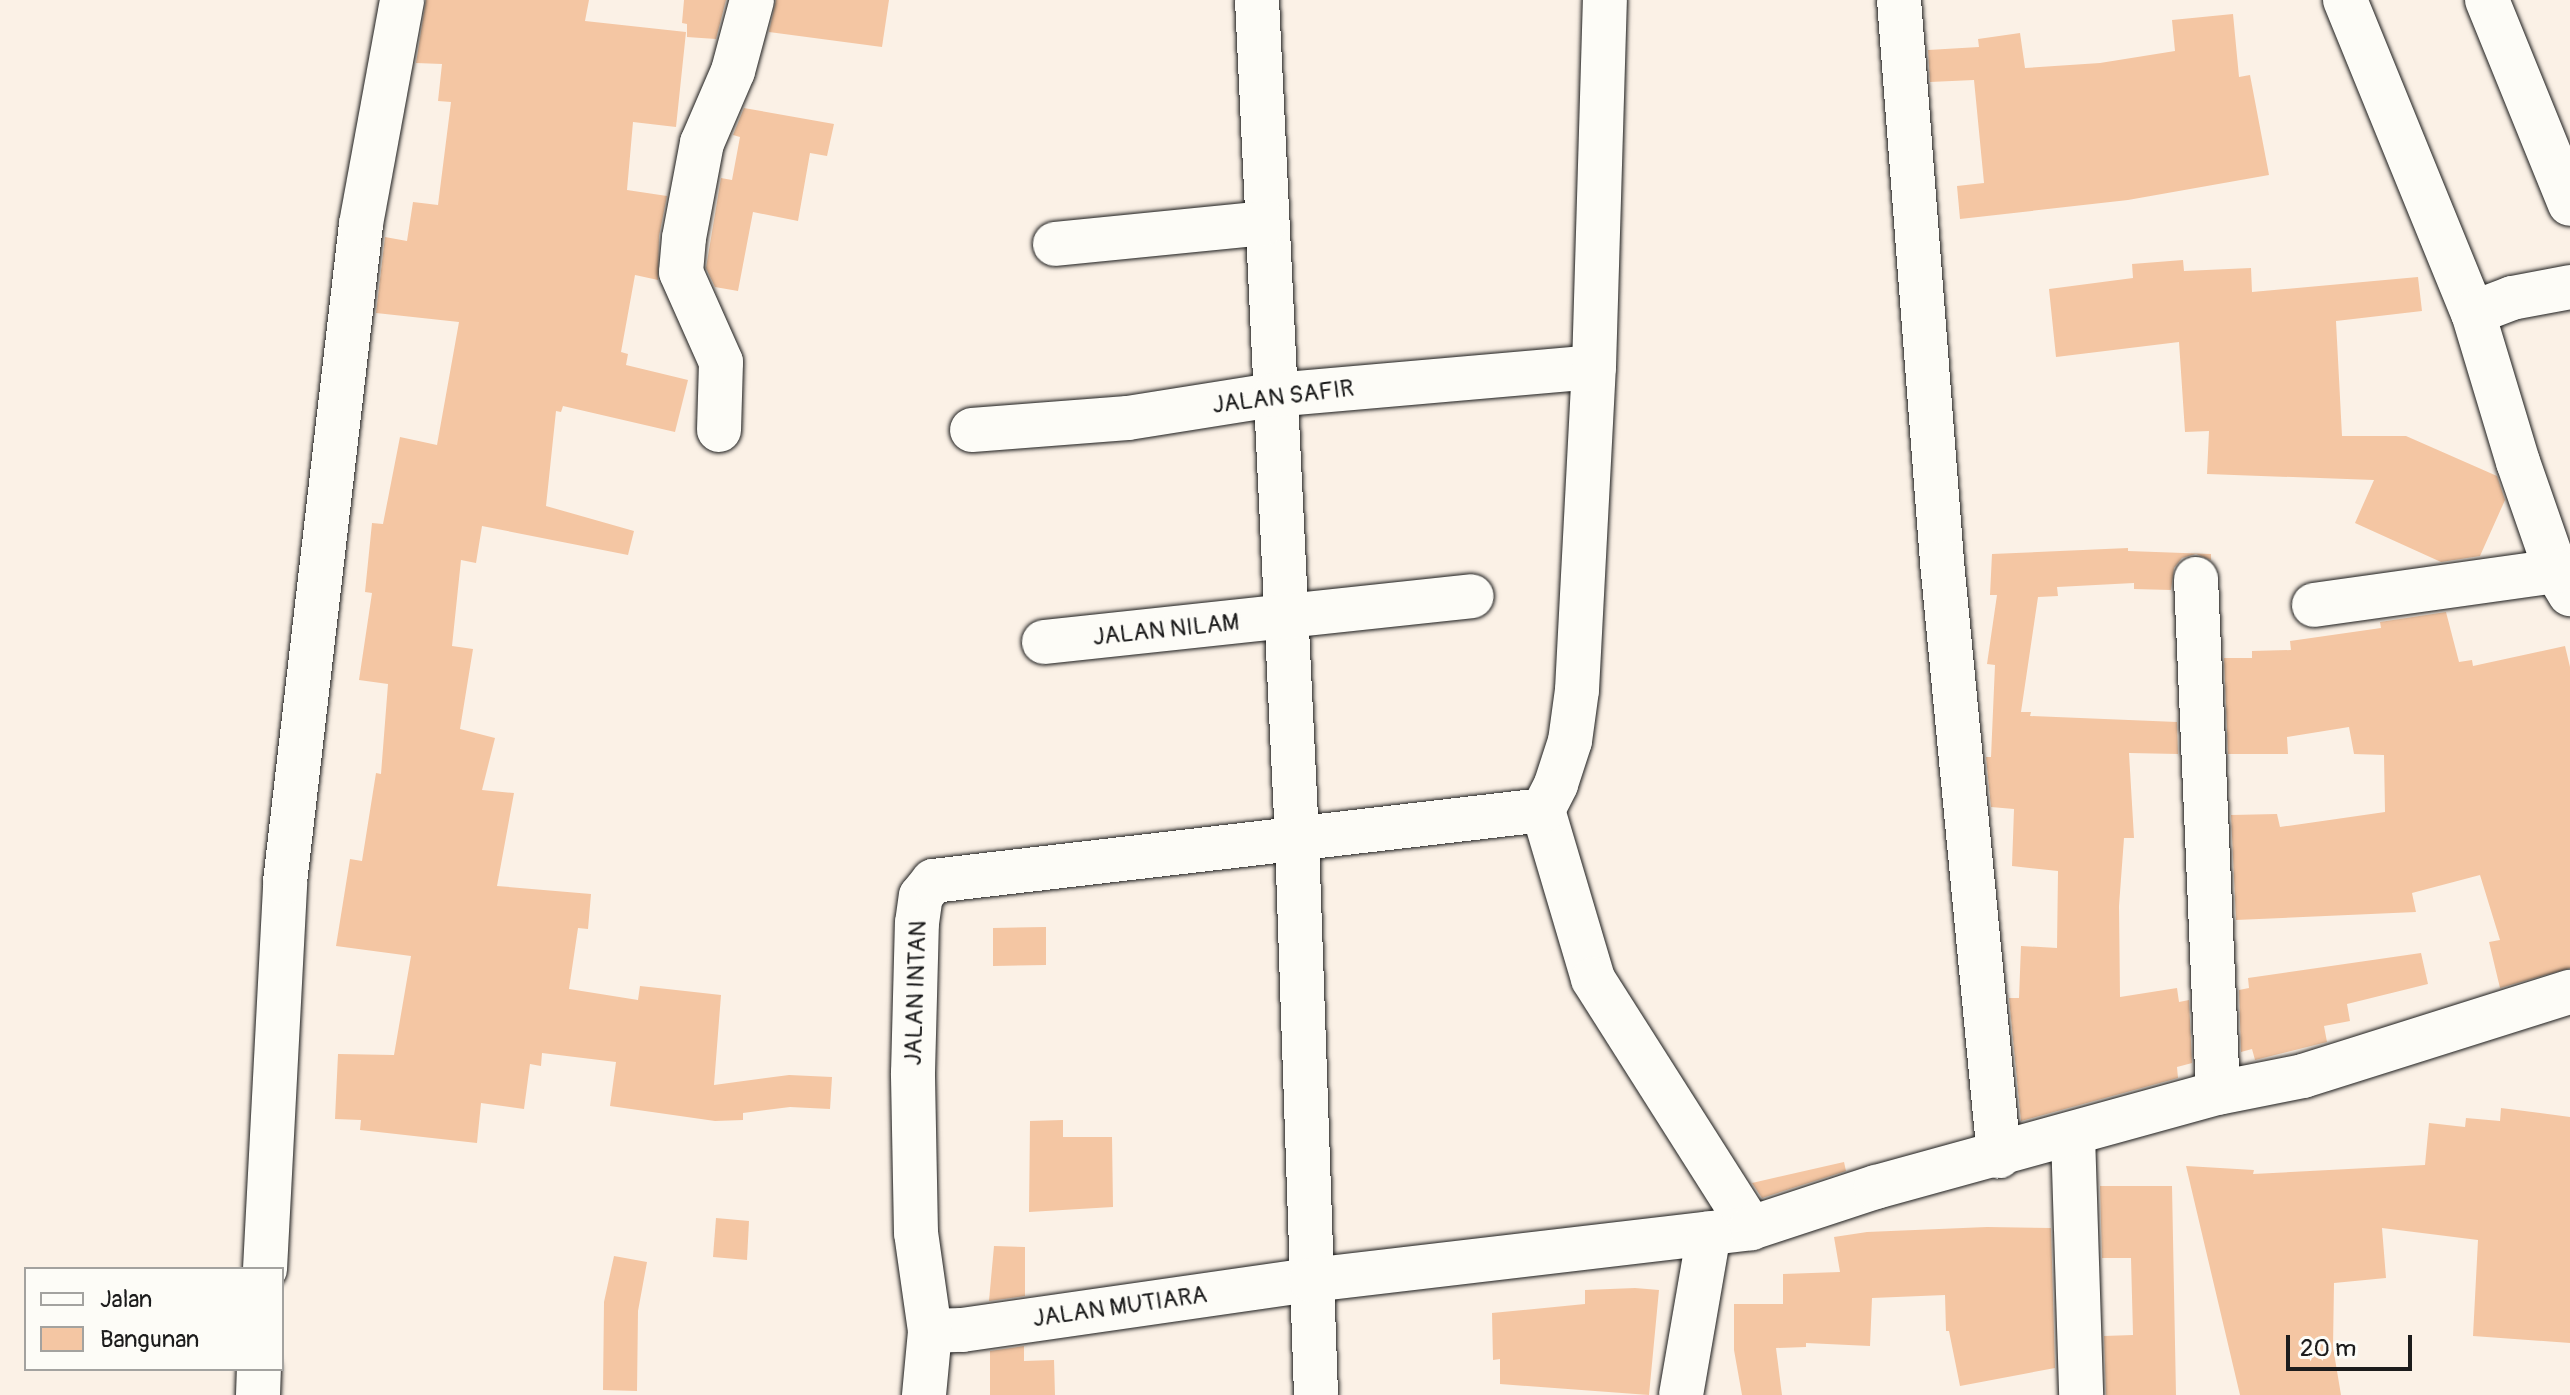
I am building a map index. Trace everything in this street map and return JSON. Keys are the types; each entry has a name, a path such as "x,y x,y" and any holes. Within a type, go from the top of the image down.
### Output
{"street":[{"path":"265,1267 285,882 361,224 402,0"},
{"path":"719,430 721,362 706,322 681,272 684,238 702,143 733,71 752,0"},
{"path":"1257,0 1265,223 1288,618 1316,1395"},
{"path":"1605,0 1594,367 1577,690 1570,741 1556,784 1543,810 1593,979 1730,1230 1681,1395"},
{"path":"1899,0 1940,546 1999,1156"},
{"path":"2314,605 2563,582 2518,462 2493,305 2345,0"},
{"path":"2487,0 2570,204"},
{"path":"1055,244 1265,223"},
{"path":"2493,305 2570,287"},
{"name":"JALAN SAFIR","path":"972,430 1128,418 1274,395 1594,367"},
{"path":"2196,579 2218,1093"},
{"name":"JALAN NILAM","path":"1044,642 1472,596"},
{"name":"JALAN INTAN","path":"924,1395 930,1331 916,1233 913,1086 917,923 921,896 933,881 1543,810"},
{"name":"JALAN MUTIARA","path":"930,1331 962,1330 1311,1280 1730,1230 2218,1093 2303,1076 2570,992"},
{"path":"2073,1135 2081,1395"},
{"path":"258,1395 259,1371"}],"building":[{"path":"426,0 589,0 585,21 686,32 676,127 633,122 627,190 667,196 659,236 658,280 635,275 621,352 628,354 626,365 688,380 675,432 563,406 561,412 556,411 546,506 634,531 628,555 482,526 476,563 461,560 452,646 473,649 460,729 495,738 482,790 514,793 497,886 591,894 588,929 578,928 569,989 638,1000 640,986 721,995 714,1085 789,1075 832,1077 830,1109 790,1107 743,1113 743,1120 715,1121 610,1106 616,1062 542,1053 541,1066 530,1064 524,1109 481,1103 477,1143 360,1130 361,1120 335,1119 338,1054 394,1055 411,956 336,946 350,859 362,861 376,773 381,774 388,684 359,680 372,593 365,592 372,523 383,524 400,437 437,445 459,322 376,313 385,237 407,241 413,202 438,205 451,102 438,101 442,64 416,63"},
{"path":"684,0 726,0 716,39 687,37 687,24 682,23"},
{"path":"776,0 889,0 882,47 769,32"},
{"path":"2233,14 2239,77 2250,75 2269,175 2128,200 1960,219 1957,186 1984,183 1974,80 1930,82 1928,50 1979,47 1978,39 2020,33 2025,68 2100,63 2175,51 2172,20"},
{"path":"744,108 834,124 827,156 810,153 798,221 753,212 738,291 715,287 706,268 721,178 732,180 740,137 733,135"},
{"path":"2183,260 2184,271 2251,268 2252,292 2418,277 2422,311 2336,321 2342,436 2406,436 2497,476 2505,500 2480,556 2441,562 2355,523 2374,480 2207,474 2209,431 2185,432 2179,342 2056,357 2049,289 2133,278 2132,264"},
{"path":"2128,548 2128,551 2211,554 2211,560 2196,554 2182,558 2174,568 2171,590 2134,589 2134,583 2057,587 2058,596 2038,597 2021,712 2031,712 2030,716 2177,722 2178,754 2129,753 2134,838 2124,838 2119,906 2120,997 2177,988 2179,1002 2189,1000 2192,1063 2177,1067 2178,1078 2021,1121 2009,998 2019,998 2021,946 2057,948 2058,871 2012,866 2014,809 1991,807 1986,757 1991,757 1995,665 1987,664 1997,595 1990,595 1992,554"},
{"path":"2446,612 2459,662 2472,660 2473,666 2565,646 2570,667 2570,968 2500,988 2489,942 2500,940 2480,875 2412,893 2416,912 2236,920 2231,815 2277,814 2280,827 2385,812 2384,755 2354,754 2349,727 2287,737 2288,754 2228,754 2224,658 2252,658 2252,651 2291,650 2290,641 2381,628 2380,622"},
{"path":"1046,927 1046,965 993,966 993,928"},
{"path":"2421,953 2428,984 2347,1004 2350,1021 2324,1026 2327,1042 2255,1060 2252,1049 2241,1052 2239,990 2249,988 2248,978"},
{"path":"2501,1108 2570,1117 2570,1343 2473,1336 2478,1240 2382,1228 2386,1278 2334,1283 2333,1347 2341,1395 2240,1395 2186,1166 2254,1170 2253,1174 2425,1165 2429,1123 2465,1127 2466,1118 2500,1121"},
{"path":"1063,1120 1063,1137 1112,1137 1113,1207 1029,1212 1030,1121"},
{"path":"1844,1162 1846,1171 1762,1198 1752,1183"},
{"path":"2100,1186 2172,1186 2176,1395 2106,1395 2104,1336 2133,1335 2131,1258 2102,1258"},
{"path":"716,1218 749,1221 747,1260 713,1257"},
{"path":"2051,1228 2055,1368 1960,1386 1949,1331 1946,1331 1945,1295 1872,1298 1870,1346 1806,1343 1806,1347 1776,1348 1782,1395 1742,1395 1734,1350 1734,1304 1783,1304 1783,1274 1840,1272 1834,1237 1867,1232"},
{"path":"994,1246 1025,1247 1025,1296 989,1301"},
{"path":"614,1256 647,1262 638,1311 637,1391 603,1390 604,1302"},
{"path":"1585,1290 1659,1290 1649,1395 1500,1384 1500,1359 1493,1360 1492,1313 1585,1304"},
{"path":"1024,1346 1024,1361 1054,1360 1055,1395 990,1395 990,1351"}]}
